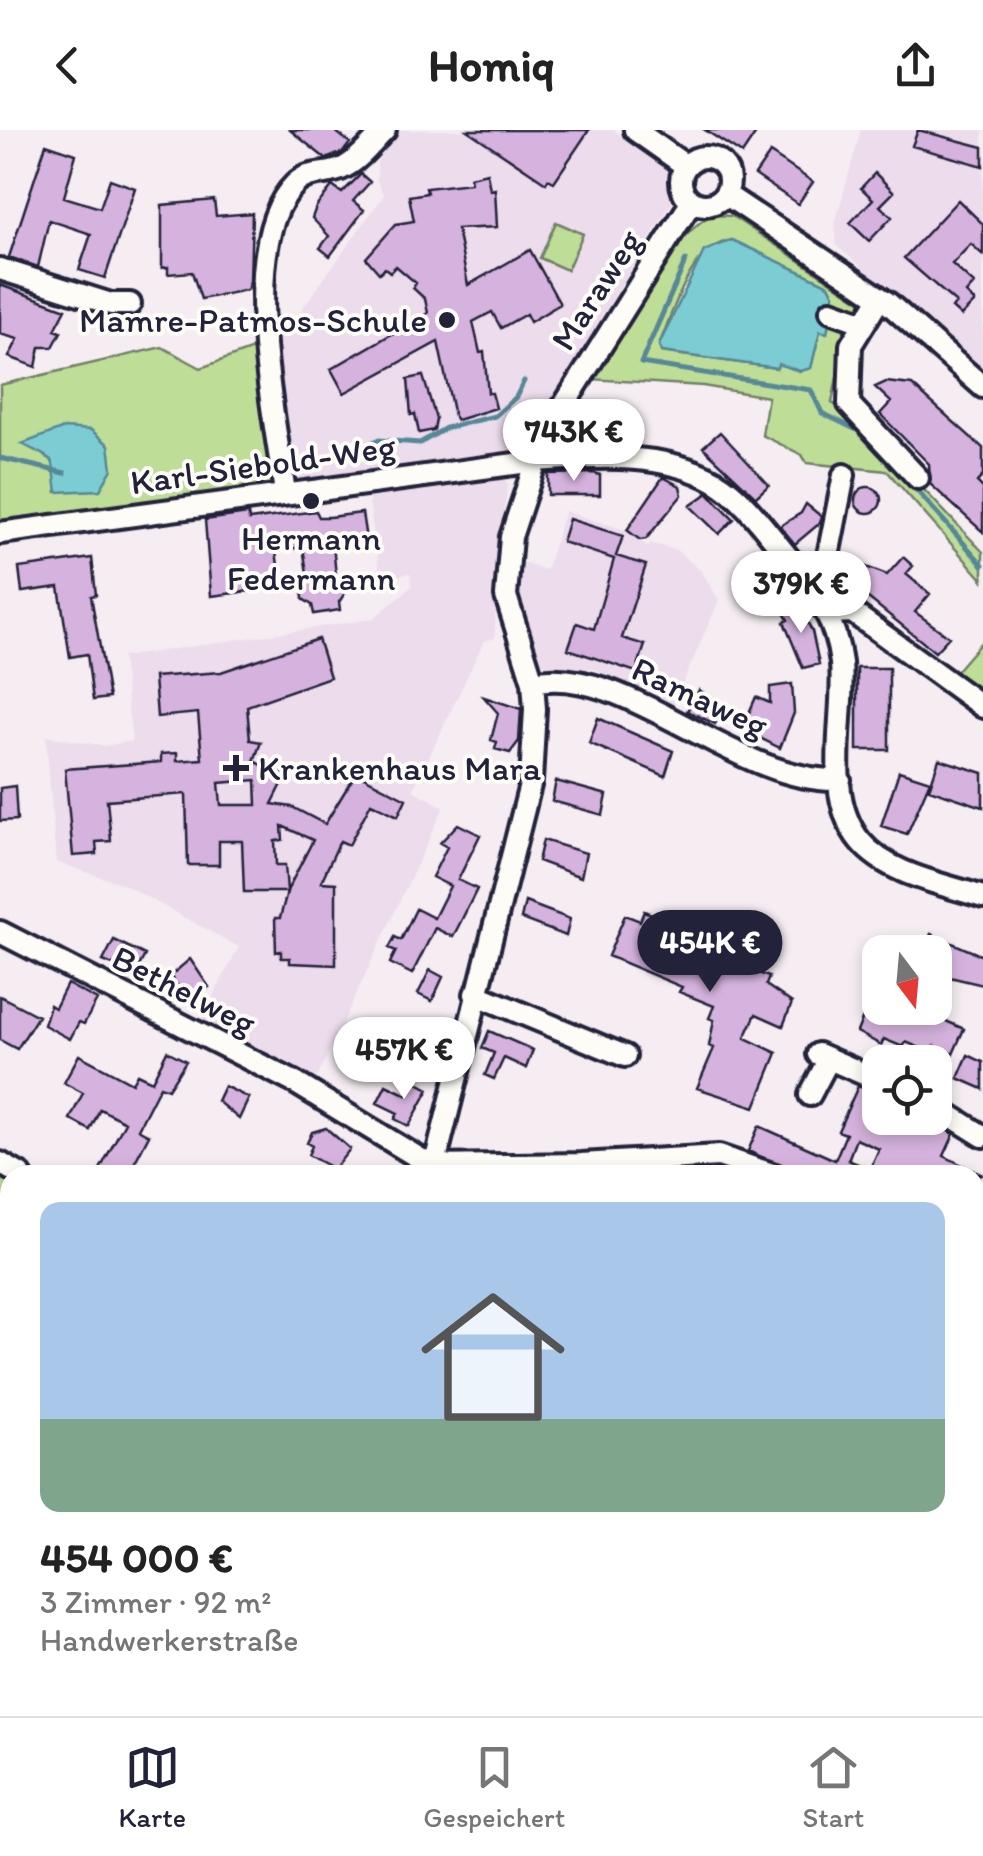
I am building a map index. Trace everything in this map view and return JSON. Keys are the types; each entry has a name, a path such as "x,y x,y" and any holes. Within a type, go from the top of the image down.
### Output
{"street":[{"path":"285,493 262,300 271,233 294,185 319,172 342,170 384,130"},
{"path":"635,130 686,166"},
{"path":"700,157 716,159 729,178 725,194 712,204 692,201 681,183 686,166 700,157"},
{"path":"725,194 880,298 983,387"},
{"name":"Maraweg","path":"433,1165 531,781 536,735 533,682 509,614 505,585 511,537 536,461 580,376 692,201"},
{"path":"0,268 111,304 130,304"},
{"path":"880,298 862,322 849,356 850,404 918,478"},
{"path":"831,311 862,322"},
{"name":"Karl-Siebold-Weg","path":"0,533 583,457 649,461 712,480 743,506 812,588 828,613 841,666 840,780 852,830 871,851 908,872 983,897"},
{"path":"812,588 825,572 844,475"},
{"path":"828,613 852,612 983,707"},
{"name":"Ramaweg","path":"533,682 555,676 586,680 745,756 801,776 840,780"},
{"name":"Bethelweg","path":"0,932 294,1082 424,1165"},
{"path":"475,994 625,1056"},
{"path":"810,1095 823,1056 862,1073"},
{"path":"952,1117 983,1136"},
{"path":"662,1165 732,1157 751,1165"}],"shaded area":[{"name":"Mamre-Patmos-Schule","path":"402,130 614,130 667,171 673,179 672,202 562,383 527,452 299,482 290,478 272,343 282,337 384,195 377,181 377,161"},
{"path":"861,130 983,130 983,370 837,246 835,224"},
{"name":"Krankenhaus Mara","path":"496,472 508,484 496,563 495,638 484,641 413,790 444,807 313,1086 197,1027 239,947 123,884 56,862 46,736 105,746 132,741 122,657 373,619 412,586 410,573 381,578 367,490"},
{"path":"565,511 625,530 648,547 650,543 676,550 701,571 719,600 672,708 595,669 546,666 535,655 520,601 518,561 546,570"}],"green space":[{"path":"712,215 732,216 862,302 844,341 832,403 853,415 983,552 983,580 887,471 807,463 802,455 762,435 768,397 703,386 589,379 664,263 698,224","holes":["732,240 829,285 834,295 827,332 820,331 811,368 800,371 778,364 776,368 661,352 659,345 685,282 705,254 717,245"]},
{"path":"556,222 583,234 567,270 540,258"},
{"path":"162,347 201,368 258,347 273,481 269,487 0,523 0,385"},
{"path":"983,640 983,700 952,676"}],"water":[{"path":"732,240 829,285 834,295 827,333 820,331 811,368 800,371 778,364 777,368 662,352 659,345 704,251"},
{"path":"64,428 91,430 109,445 112,469 100,490 57,492 52,461 22,444"}],"building":[{"path":"290,130 334,130 350,143 343,152 326,159"},
{"path":"467,130 589,130 554,182 548,179 546,183"},
{"path":"705,130 758,130 742,154"},
{"path":"918,130 983,147 983,166 912,146"},
{"path":"46,144 76,154 64,197 100,208 110,179 135,188 105,278 79,270 91,234 49,220 38,267 9,257"},
{"path":"770,153 813,182 798,204 755,175"},
{"path":"487,173 490,190 495,189 497,227 457,229 468,285 530,250 560,304 530,322 526,314 501,328 492,312 473,322 480,353 484,352 488,393 492,393 496,408 457,420 438,342 344,393 331,369 428,313 425,299 413,288 416,283 396,266 390,272 385,268 379,273 366,258 396,224 414,221 409,196 427,193 426,188 471,183 470,177"},
{"path":"875,173 894,192 880,206 892,217 869,241 850,223 873,199 861,188"},
{"path":"361,174 370,182 353,201 364,210 330,256 320,248 329,236 312,218 316,207 332,186 342,193"},
{"path":"214,200 216,216 252,213 250,282 247,290 201,299 192,272 168,274 168,267 162,268 162,205"},
{"path":"958,200 983,224 983,255 971,244 952,264 974,284 966,293 975,302 961,316 952,308 956,303 904,258"},
{"path":"0,285 66,309 55,330 61,332 53,347 40,347 36,367 9,357 18,339 0,334"},
{"path":"423,376 436,419 434,430 419,433 415,414 411,415 408,379"},
{"path":"886,382 912,385 983,448 983,476 977,482 983,488 983,532 930,484 929,464 880,414 891,402 875,387"},
{"path":"720,432 769,485 756,497 703,447"},
{"path":"548,474 600,475 600,495 548,495"},
{"path":"663,477 680,486 682,495 646,539 640,540 627,530"},
{"path":"868,487 877,491 881,500 877,509 868,513 859,509 855,500 859,491"},
{"path":"708,493 734,519 719,534 690,506"},
{"path":"806,504 822,517 795,544 780,526 801,513"},
{"path":"316,511 319,517 362,513 366,539 333,544 336,576 344,582 340,610 314,614 312,605 303,599 302,588 308,580 303,547 276,551 281,587 211,596 205,520 248,514 249,520"},
{"path":"569,519 623,536 616,556 646,565 622,638 645,645 636,672 568,649 577,623 594,629 614,559 562,542"},
{"path":"761,550 784,578 771,593 744,563"},
{"path":"903,557 913,566 906,574 930,594 915,612 949,637 935,652 847,581 856,563 887,575"},
{"path":"92,558 96,595 91,596 109,698 93,700 87,654 70,657 59,587 22,592 19,568"},
{"path":"797,602 812,631 819,664 803,668 782,609"},
{"path":"318,639 330,677 247,706 250,740 261,742 254,761 286,776 272,804 292,807 325,824 356,773 406,799 398,816 371,803 349,845 340,841 321,882 336,883 336,965 290,963 290,958 281,958 281,951 276,952 275,918 280,918 287,892 244,892 242,841 219,841 219,865 188,865 186,794 107,800 111,841 96,842 97,854 73,856 65,769 161,762 161,754 177,753 177,761 202,759 198,713 157,717 154,677 221,672","holes":["256,780 257,805 221,805 219,783","282,826 313,840 287,891 285,865 276,865 275,841 283,840"]},
{"path":"857,668 889,668 889,750 857,750"},
{"path":"792,684 794,713 780,748 742,729 756,697 770,703 770,687"},
{"path":"699,690 725,706 715,724 687,711"},
{"path":"484,697 521,709 519,741 510,753 495,749 497,742 491,740 498,713"},
{"path":"598,718 673,751 665,776 589,743"},
{"path":"939,759 983,773 983,807 929,789"},
{"path":"899,771 930,781 907,834 881,826"},
{"path":"556,781 607,795 603,815 552,801"},
{"path":"15,786 17,820 0,821 0,788"},
{"path":"458,824 480,835 458,880 477,889 453,937 435,928 412,974 390,963 396,951 389,948 395,937 401,940 416,909 434,918 450,886 432,877 447,847 440,843"},
{"path":"543,840 586,853 581,877 538,861"},
{"path":"525,902 570,919 566,936 521,919"},
{"path":"644,911 684,927 689,915 719,927 717,932 751,950 744,967 769,977 766,985 792,1003 783,1026 756,1014 745,1038 777,1053 755,1107 697,1088 714,1048 709,1046 714,1020 709,1018 714,1006 679,992 682,987 608,956 625,915 640,921"},
{"path":"114,940 145,955 135,974 103,961"},
{"path":"952,943 983,956 983,985 952,978"},
{"path":"190,959 209,987 197,997 194,992 187,997 170,976"},
{"path":"430,970 443,977 432,1001 418,994"},
{"path":"67,984 97,1000 70,1039 44,1025 50,1005 55,1008"},
{"path":"0,996 38,1016 17,1049 0,1040"},
{"path":"862,1020 862,1025 952,1024 964,1029 953,1054 952,1045 898,1045 884,1039 881,1045 857,1032"},
{"path":"419,1021 438,1030 427,1055 408,1046"},
{"path":"489,1031 533,1050 526,1068 504,1058 494,1079 485,1075 494,1053 482,1048"},
{"path":"167,1051 186,1061 168,1089 160,1086 138,1129 149,1135 133,1165 102,1165 125,1122 100,1109 90,1130 70,1119 83,1093 64,1083 79,1055 132,1083 137,1074 152,1081"},
{"path":"968,1055 983,1062 983,1089 958,1078"},
{"path":"414,1081 429,1089 409,1126 395,1119 398,1113 377,1103 386,1085 407,1095"},
{"path":"224,1086 249,1098 239,1119 217,1101"},
{"path":"858,1086 862,1088 862,1135 952,1133 954,1134 944,1156 962,1165 872,1165 879,1149 856,1139 848,1160 860,1165 779,1165 748,1151 759,1126 835,1160 846,1134 838,1131"},
{"path":"326,1128 350,1149 337,1165 327,1165 308,1155 312,1146 307,1143 312,1132"}],"waterway":[{"path":"686,260 641,363 811,390 822,413 863,433"},
{"path":"346,452 378,440 420,443 446,428 495,416 516,397 524,381"},
{"path":"0,458 65,473"},
{"path":"912,485 983,565"}],"place":[{"name":"Mamre-Patmos-Schule","path":"447,320"},
{"name":"Hermann Federmann","path":"311,501"},
{"name":"Krankenhaus Mara","path":"236,768"}]}
